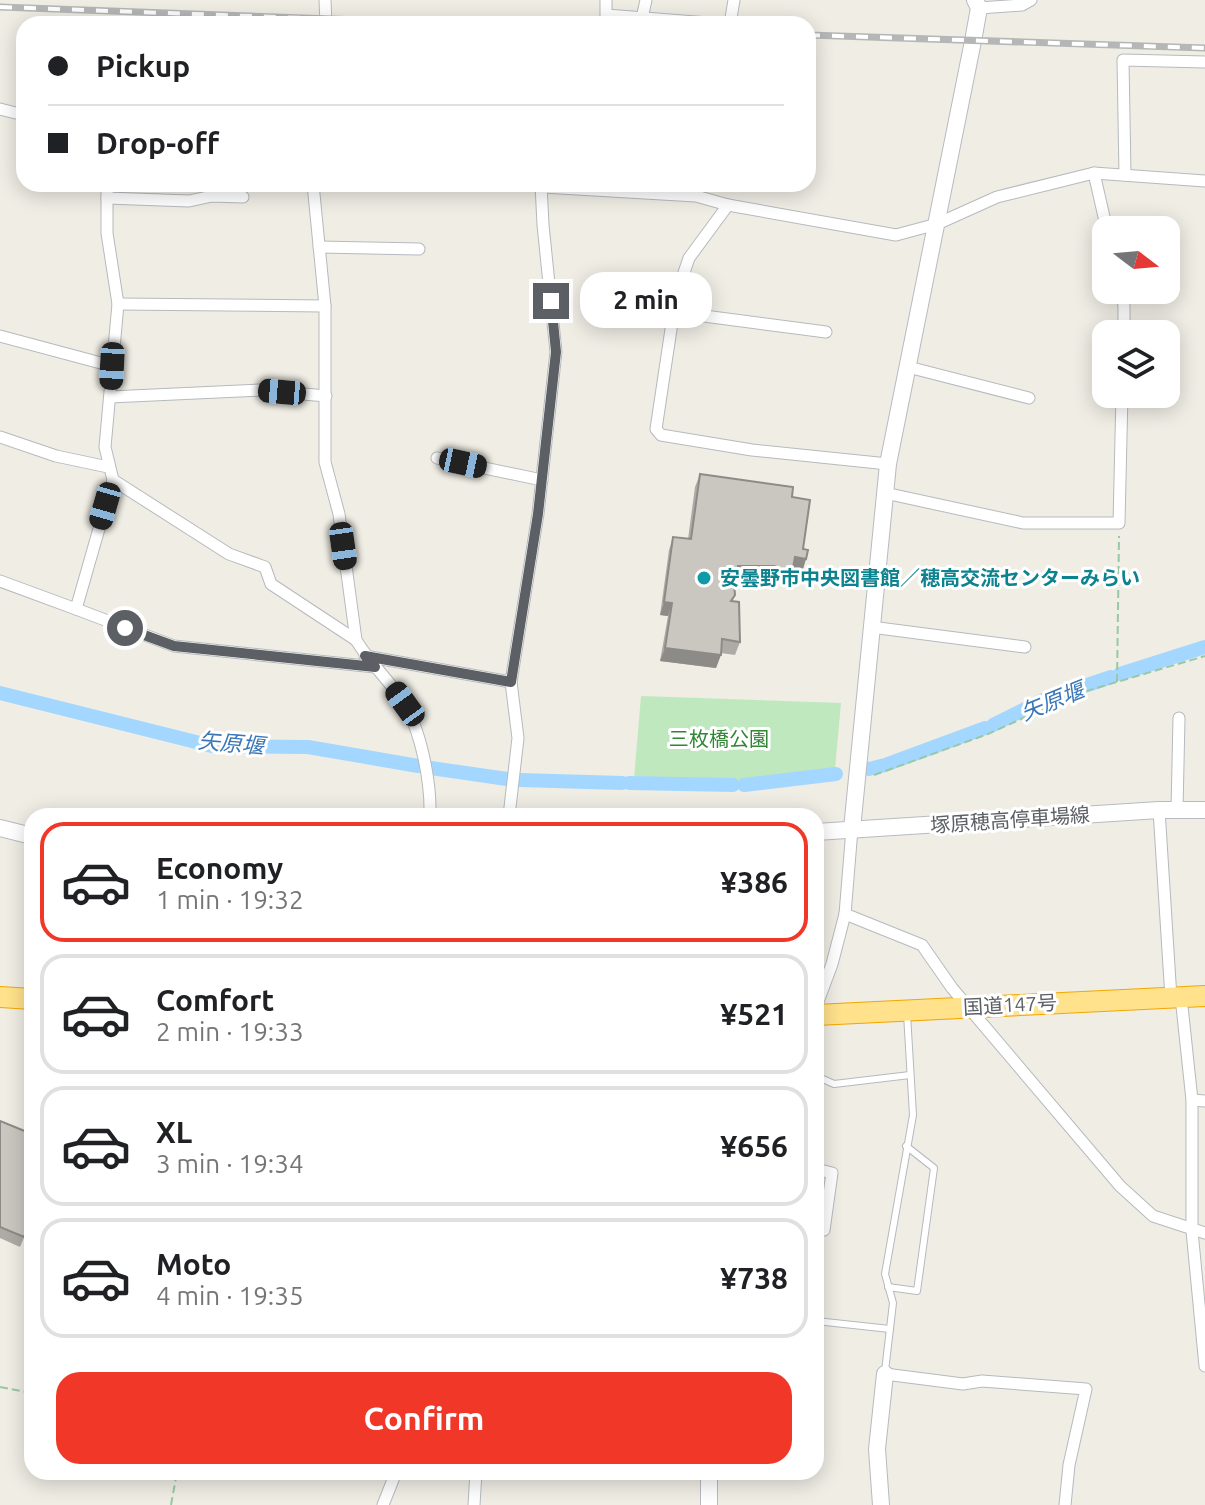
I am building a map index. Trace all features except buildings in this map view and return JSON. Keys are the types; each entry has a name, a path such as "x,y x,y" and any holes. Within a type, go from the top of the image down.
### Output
{"highway":[{"name":"国道147号","path":"824,1015 1205,996"},
{"path":"0,997 24,998"}],"street":[{"path":"606,0 606,15 618,16"},
{"path":"824,986 845,914 888,464 937,224 977,4 1022,5 1031,0"},
{"path":"1125,175 1123,60 1205,62"},
{"path":"1094,173 1104,216"},
{"path":"634,192 696,196 728,205 896,235 937,224 997,197 1094,173 1205,180"},
{"path":"107,192 107,233 118,304 105,447 113,480 229,554 265,567 271,584 356,640"},
{"path":"314,192 325,306 325,462 339,514 356,640 365,656 405,704 431,788 430,808"},
{"path":"510,808 518,738 511,682 542,480 556,352 542,192"},
{"path":"107,198 189,201 212,196 243,197"},
{"path":"728,205 689,258 676,296 656,429 661,435 752,450 888,464"},
{"path":"319,247 419,249"},
{"path":"118,304 325,306"},
{"path":"674,312 826,332"},
{"path":"0,336 112,366"},
{"path":"908,367 1029,398"},
{"path":"110,397 259,390 326,396"},
{"path":"885,493 1023,523 1119,523 1122,408"},
{"path":"0,437 56,456 108,467"},
{"path":"437,458 542,480"},
{"path":"76,609 113,480"},
{"path":"0,581 174,646 375,667"},
{"path":"871,627 1025,647"},
{"path":"365,656 511,682"},
{"path":"1177,810 1179,718"},
{"path":"1159,810 1176,998 1192,1100 1199,1185 1192,1231 1205,1366"},
{"name":"塚原穂高停車場線","path":"824,831 1159,810 1205,810"},
{"path":"0,828 24,834"},
{"path":"845,914 922,945 952,988 1120,1186 1153,1216 1205,1233"},
{"path":"1192,1100 1205,1101"},
{"path":"824,1171 832,1173 824,1230"},
{"path":"881,1505 877,1449 885,1374 963,1384 982,1381 1086,1389 1069,1465 1065,1505"},
{"path":"383,1505 393,1480"},
{"path":"474,1505 476,1480"},
{"path":"709,1480 709,1505"}],"lane":[{"path":"885,1374 893,1303 885,1274 913,1115 907,1010"},
{"path":"824,1080 834,1084 910,1075"},
{"path":"888,1287 917,1291 934,1168 906,1146"},
{"path":"824,1322 890,1329"}],"path":[{"path":"1117,683 1119,523"},
{"path":"870,777 988,734 1076,694 1205,656"},
{"path":"0,1387 24,1392"},
{"path":"171,1505 176,1480"}],"green space":[{"name":"三枚橋公園","path":"641,696 841,703 835,769 752,781 634,779"}],"waterway":[{"name":"矢原堰","path":"1120,674 1205,647"},
{"name":"矢原堰","path":"993,725 1043,700 1111,677"},
{"name":"矢原堰","path":"0,693 212,746 308,747 418,766"},
{"name":"矢原堰","path":"869,769 985,728"},
{"name":"矢原堰","path":"431,768 507,779"},
{"name":"矢原堰","path":"744,785 836,774"},
{"name":"矢原堰","path":"520,780 622,783"},
{"name":"矢原堰","path":"629,783 733,785"}],"railway":[{"path":"0,7 249,16"},
{"path":"816,35 1205,48"}],"place":[{"name":"安曇野市中央図書館／穂高交流センターみらい","path":"704,578"}],"route":[{"path":"125,628 174,646 375,667 365,656 511,682 538,514 556,352 551,301"}]}
